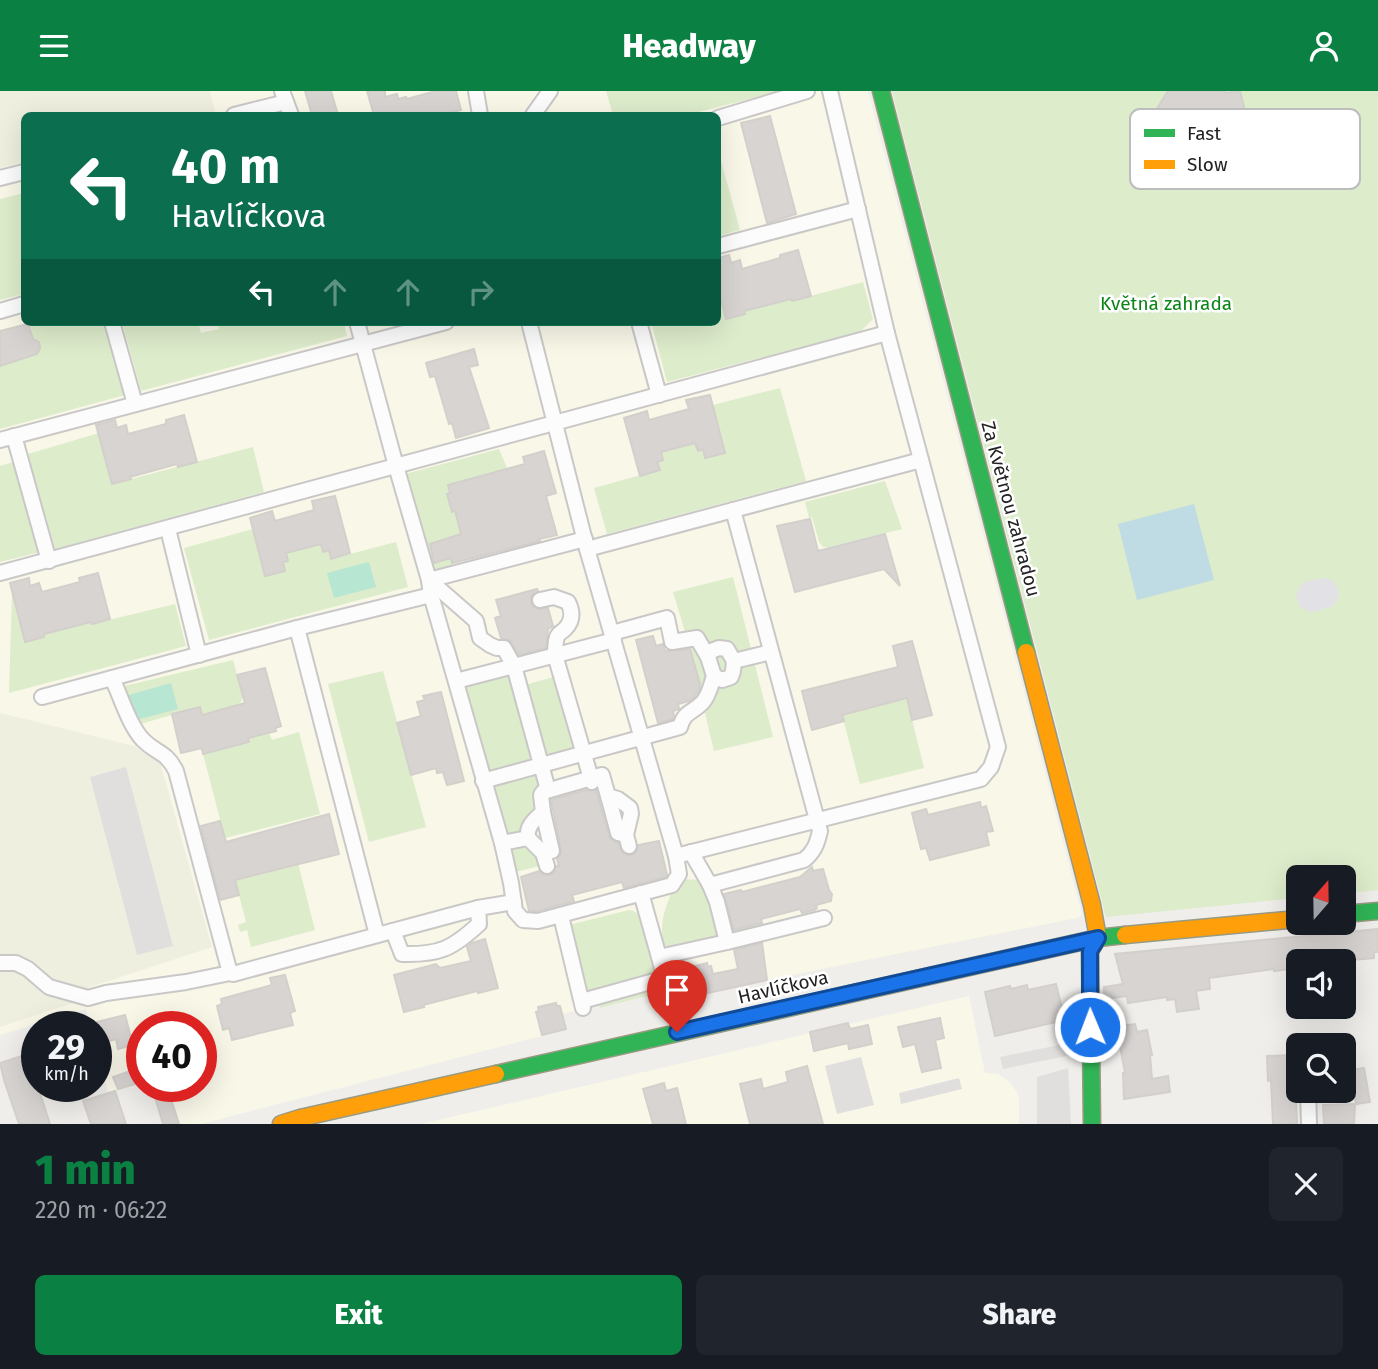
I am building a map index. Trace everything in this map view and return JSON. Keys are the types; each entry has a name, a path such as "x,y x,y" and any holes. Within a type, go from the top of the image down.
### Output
{"street":[{"path":"476,91 480,112"},
{"path":"535,112 550,91"},
{"path":"721,117 807,91"},
{"path":"676,856 981,779 991,767 998,747 887,333 830,91"},
{"name":"Za Květnou zahradou","path":"881,91 1093,905 1098,938"},
{"path":"247,112 286,103"},
{"path":"0,178 21,172"},
{"path":"721,245 858,209"},
{"path":"0,311 21,305"},
{"path":"113,326 135,404"},
{"path":"358,326 502,843 515,911 523,920 538,921 672,885 679,874 586,544 530,326"},
{"path":"49,561 7,438 430,326"},
{"path":"640,326 659,395"},
{"path":"0,573 887,333"},
{"path":"429,580 733,510 920,460"},
{"path":"710,885 804,860 812,854 820,831 733,510"},
{"path":"168,529 199,655"},
{"path":"429,580 476,621 480,638 490,645 504,647 514,666 548,790"},
{"path":"42,697 431,595"},
{"path":"540,600 554,597 568,602 572,609 567,627 557,638 555,655 591,780"},
{"path":"456,681 555,655 667,618 672,642 697,638 708,657 714,676 703,702 683,717 680,727 483,781"},
{"path":"297,628 377,935"},
{"path":"708,657 711,651 727,649 734,661 731,677 722,680 714,676"},
{"path":"734,661 771,652"},
{"path":"112,678 135,729 148,744 167,756 176,771 230,973"},
{"path":"543,812 527,832 528,838 545,860 552,851 543,812 543,792 602,775 608,796 618,799 630,808 627,841"},
{"path":"502,843 528,838"},
{"path":"691,852 717,902 727,942"},
{"path":"641,893 670,999"},
{"path":"0,963 16,963 28,969 49,987 88,998 233,974 478,908 514,902"},
{"path":"393,931 402,954 425,954 447,948 463,938 479,924 478,908"},
{"path":"1356,913 1378,911"},
{"path":"561,916 582,1005 665,978"},
{"path":"659,957 824,918"},
{"name":"Havlíčkova","path":"281,1124 340,1108 1098,938 1286,920"},
{"path":"1092,1124 1090,951 1098,938"},
{"path":"1308,1103 1309,1124"}],"shaded area":[{"path":"0,91 868,91 1081,916 717,990 693,993 689,981 563,1014 565,1025 561,1031 201,1124 180,1124 173,1102 217,1102 217,1011 126,1011 126,1072 115,1076 119,1089 112,1092 112,1011 21,1011 21,1029 0,1035"},
{"path":"1326,578 1332,580 1339,590 1339,596 1333,606 1309,612 1299,606 1296,594 1302,584"},
{"path":"126,767 173,946 137,955 90,777"},
{"path":"969,996 985,1073 998,1074 1010,1082 1017,1092 1019,1124 421,1124"},
{"path":"1064,1044 1067,1056 1003,1069 1000,1057"},
{"path":"861,1057 874,1105 837,1114 825,1066"},
{"path":"1068,1068 1071,1124 1037,1124 1037,1077"},
{"path":"959,1078 962,1089 901,1104 899,1093"}],"green space":[{"path":"0,91 210,91 215,112 21,112 21,163 0,168"},
{"path":"606,91 780,91 699,112 612,112"},
{"name":"Květná zahrada","path":"892,91 1378,91 1378,890 1356,893 1356,865 1286,865 1286,899 1106,917"},
{"path":"721,161 740,230 721,235"},
{"path":"21,194 21,295 0,300 0,199"},
{"path":"863,282 873,319 860,332 667,382 652,326 721,326 721,299 726,319 743,311 791,299 792,301"},
{"path":"29,326 104,326 125,395 0,429 0,366 37,354 39,341 33,339"},
{"path":"123,326 199,326 201,333 219,329 218,326 345,326 347,336 141,391"},
{"path":"780,388 806,481 607,534 594,488 659,470 657,462 663,460 661,453 695,443 698,451 703,449 705,458 720,455 713,405"},
{"path":"99,433 112,484 253,447 264,492 55,549 28,454"},
{"path":"499,449 507,468 448,485 451,511 455,511 477,531 430,544 434,562 451,558 452,567 436,572 433,570 405,474"},
{"path":"14,462 40,552 0,562 0,466"},
{"path":"885,481 902,529 823,547 812,517 809,518 805,502"},
{"path":"253,529 266,576 285,571 283,562 288,561 286,553 321,544 322,551 329,550 331,559 396,542 408,587 209,640 184,548"},
{"path":"369,562 376,587 334,598 327,573"},
{"path":"733,577 773,737 714,751 689,645 673,592"},
{"path":"12,591 26,642 44,637 44,634 91,622 92,624 175,604 186,646 9,693"},
{"path":"233,660 243,696 241,702 202,714 199,707 137,725 120,687"},
{"path":"513,669 539,764 489,777 461,683"},
{"path":"383,671 426,827 369,842 328,684"},
{"path":"560,675 582,753 542,763 522,686"},
{"path":"171,683 178,709 136,720 129,695"},
{"path":"907,699 924,768 860,784 842,715"},
{"path":"0,713 134,746 160,762 212,947 81,990 88,998 49,1011 21,1011 21,1020 0,1027"},
{"path":"264,730 272,740 299,732 320,814 225,838 203,754 250,743 247,734"},
{"path":"540,767 541,805 522,835 506,839 490,781"},
{"path":"525,842 544,865 515,872 507,845"},
{"path":"298,863 315,930 251,947 247,930 240,932 238,925 246,922 235,880"},
{"path":"679,879 704,880 724,937 666,949 662,932 664,913"},
{"path":"629,910 636,912 642,920 660,987 653,988 650,995 600,1008 587,1000 569,925"}],"water":[{"path":"1194,504 1214,580 1137,600 1118,524"}],"building":[{"path":"305,91 331,91 337,112 311,112"},
{"path":"367,91 385,91 385,97 397,94 398,99 407,99 436,91 456,91 461,110 453,112 373,112"},
{"path":"1168,91 1240,91 1245,109 1157,109"},
{"path":"770,116 796,214 767,223 741,123"},
{"path":"798,250 811,296 744,311 745,314 726,319 721,300 721,257 729,255 731,263 740,260 742,269 780,258 780,255"},
{"path":"29,326 33,339 39,342 37,354 0,366 0,331"},
{"path":"474,349 478,365 469,367 489,428 456,438 452,423 449,424 435,376 430,377 426,363"},
{"path":"710,395 725,453 705,458 703,449 698,451 695,443 661,452 663,460 657,462 660,470 640,476 624,418 647,411 649,420 689,409 686,400"},
{"path":"184,415 197,462 178,467 177,464 112,484 96,425 115,420 117,428 126,425 128,434 166,424 166,420"},
{"path":"544,451 556,493 546,496 557,535 452,563 451,558 434,563 430,544 461,534 447,494 450,493 448,485 525,464 523,457"},
{"path":"335,496 350,553 331,559 329,550 323,552 321,544 286,553 288,561 283,562 285,571 265,576 250,518 272,511 275,521 314,510 312,501"},
{"path":"810,519 818,551 885,534 900,586 884,569 795,592 777,526"},
{"path":"98,573 110,619 44,634 44,637 25,642 10,583 29,578 30,586 39,583 42,592 80,582 79,578"},
{"path":"537,589 531,596 531,603 538,609 548,608 553,626 548,629 546,648 519,655 509,640 501,638 495,618 501,616 496,600"},
{"path":"653,636 656,646 663,644 665,651 690,649 700,684 693,699 678,704 679,709 673,711 673,719 658,723 636,640"},
{"path":"912,641 932,715 912,720 907,698 842,715 844,721 812,730 802,691 898,667 893,646"},
{"path":"265,668 281,726 275,728 276,731 248,738 249,742 203,754 202,748 181,753 172,714 200,707 202,715 245,703 237,675"},
{"path":"441,692 464,781 447,785 443,772 437,773 436,768 411,775 397,723 421,716 417,702 425,700 423,696"},
{"path":"586,790 596,790 609,836 618,843 622,852 632,855 638,845 659,841 667,875 624,888 622,882 572,895 574,901 529,911 521,877 539,871 549,875 559,866 557,859 561,849 551,800"},
{"path":"980,802 981,808 986,806 993,831 986,832 989,845 930,860 926,848 921,849 912,813 926,809 928,815"},
{"path":"329,814 339,854 235,880 239,895 220,900 201,826 220,821 226,842"},
{"path":"812,867 813,871 823,869 832,894 831,901 816,905 814,910 802,913 800,909 761,919 762,923 734,930 724,894 800,877"},
{"path":"1378,929 1378,952 1374,952 1374,958 1356,960 1356,949 1286,949 1286,970 1209,978 1210,989 1196,991 1199,1009 1177,1012 1175,999 1167,1000 1167,997 1128,1003 1127,996 1104,999 1104,987 1123,984 1115,954 1315,935 1356,935 1356,931"},
{"path":"485,939 498,988 478,993 477,991 404,1012 394,975 436,964 440,968 471,961 467,947"},
{"path":"762,943 767,980 699,995 693,995 690,981 676,984 673,972 707,963 713,974 738,969 734,950"},
{"path":"285,975 295,1011 290,1013 293,1025 232,1040 229,1028 223,1030 217,1006 222,1004 221,999 272,985 270,978"},
{"path":"1056,984 1065,1020 995,1036 985,992 1010,986 1011,989 1027,985 1028,990"},
{"path":"556,1003 560,1006 566,1029 542,1035 536,1012 539,1011 538,1007"},
{"path":"125,1015 126,1047 118,1049 116,1039 112,1040 112,1018"},
{"path":"940,1018 944,1038 935,1040 941,1068 922,1072 915,1044 903,1047 898,1027"},
{"path":"848,1023 850,1029 868,1025 872,1044 849,1049 848,1043 814,1051 810,1032"},
{"path":"1135,1024 1137,1032 1147,1030 1152,1055 1152,1079 1168,1076 1170,1092 1124,1099 1125,1073 1118,1035 1121,1035 1120,1026"},
{"path":"1286,1055 1286,1103 1296,1103 1297,1124 1273,1124 1267,1056"},
{"path":"21,1056 21,1102 43,1102 50,1124 19,1124 0,1063"},
{"path":"807,1066 823,1124 750,1124 740,1084 761,1079 763,1089 788,1082 786,1072"},
{"path":"1364,1068 1370,1102 1356,1104 1356,1069"},
{"path":"126,1073 126,1087 118,1089 113,1077"},
{"path":"664,1083 666,1091 677,1088 686,1124 653,1124 643,1089"},
{"path":"115,1091 126,1124 91,1124 83,1102 112,1102 112,1092"},
{"path":"156,1102 172,1102 179,1124 163,1124"},
{"path":"1355,1104 1354,1124 1324,1124 1323,1105"}],"traffic: fast":[{"path":"881,91 1026,652"},
{"path":"1356,913 1378,911"},
{"path":"496,1074 1098,938 1125,935"},
{"path":"1092,1124 1090,951 1098,938"}],"traffic: slow":[{"path":"1026,652 1092,905 1098,938"},
{"path":"1125,935 1286,920"},
{"path":"281,1124 496,1074"}],"route":[{"path":"677,1032 1098,938 1090,951 1090,1027"}]}
